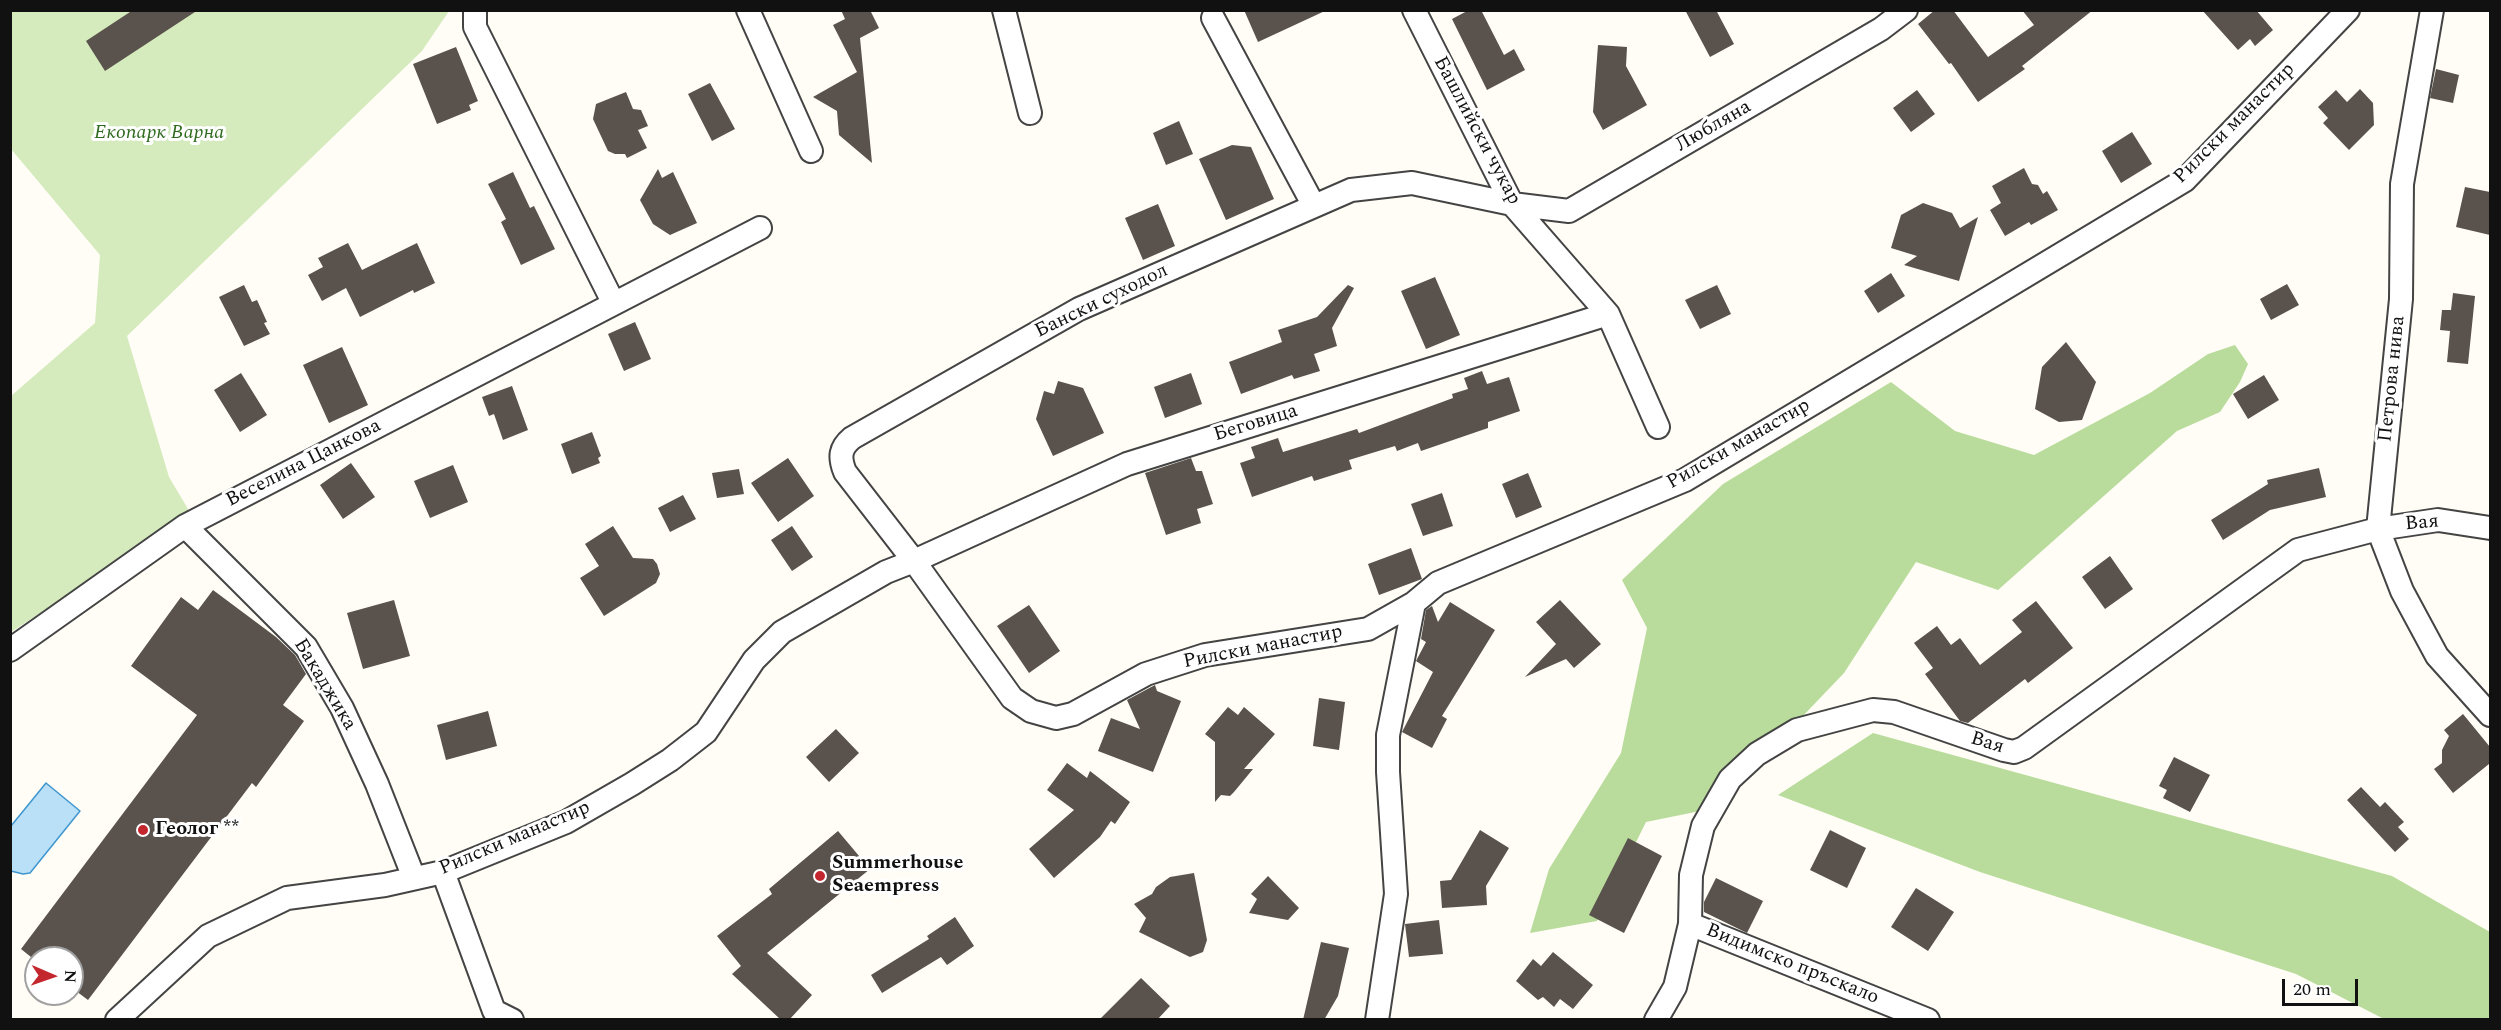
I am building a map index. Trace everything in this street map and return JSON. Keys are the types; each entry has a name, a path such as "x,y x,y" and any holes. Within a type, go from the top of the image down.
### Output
{"street":[{"path":"475,10 475,27 613,302"},
{"path":"748,10 811,151"},
{"path":"1004,10 1030,113"},
{"name":"Башлийски чукар","path":"1413,10 1512,204 1608,314 1659,427"},
{"name":"Любляна","path":"1512,204 1569,211 1881,29 1906,10"},
{"name":"Рилски манастир","path":"117,1020 208,936 287,898 385,885 443,872 566,822 670,760 706,732 754,660 782,632 886,572 914,561 1012,698 1030,711 1056,718 1073,714 1146,674 1205,655 1368,629 1414,603 1438,583 1685,480 2185,180 2348,10"},
{"name":"Петрова нива","path":"2432,10 2402,184 2401,299 2378,529 2402,591 2437,656 2490,715"},
{"path":"1213,18 1314,206"},
{"name":"Бански суходол","path":"914,561 844,472 840,461 842,446 852,438 1078,309 1351,190 1412,183 1512,204"},
{"name":"Веселина Цанкова","path":"10,650 185,526 613,302 760,228"},
{"name":"Беговица","path":"914,561 1127,464 1608,314"},
{"name":"Вая","path":"1656,1020 1675,987 1690,924 1691,875 1703,826 1730,779 1757,754 1797,730 1873,710 1894,712 2014,752 2024,748 2298,550 2378,529 2438,520 2490,528"},
{"name":"Бакаджика","path":"185,526 306,647 342,708 372,773 414,878"},
{"path":"1377,1020 1396,894 1388,772 1388,735 1414,603"},
{"path":"443,872 494,1011 512,1020"},
{"name":"Видимско пръскало","path":"1690,924 1928,1020"}],"green space":[{"name":"Екопарк Варна","path":"11,11 449,11 422,51 127,336 169,477 191,514 11,632 11,396 95,323 100,255 11,149"},
{"path":"2235,345 2248,364 2240,382 2220,412 2177,431 1998,590 1916,562 1844,673 1715,808 1646,822 1597,921 1530,933 1549,869 1621,753 1647,628 1622,580 1723,484 1891,382 1955,431 2034,455 2150,393 2208,354"},
{"path":"1873,733 2392,876 2490,932 2490,1019 2384,1019 2296,974 1980,872 1778,795"}],"water":[{"path":"46,783 80,811 30,873 11,871 11,826"}],"building":[{"path":"133,10 198,10 105,71 86,41"},
{"path":"841,10 870,10 879,28 860,38 872,163 839,135 837,111 813,97 857,72 833,25 845,19"},
{"path":"1244,10 1327,10 1258,42"},
{"path":"1469,10 1481,10 1504,55 1514,49 1525,70 1487,90 1452,19"},
{"path":"1685,10 1716,10 1734,44 1710,57"},
{"path":"1935,10 1953,10 1988,57 2034,25 2022,10 2093,10 2022,66 2025,69 1978,102 1951,63 1949,64 1918,24"},
{"path":"2202,10 2256,10 2273,30 2255,46 2250,39 2238,50"},
{"path":"1598,45 1627,47 1626,66 1647,105 1603,130 1593,112"},
{"path":"456,47 478,101 469,105 471,110 437,124 413,64"},
{"path":"2436,69 2459,75 2453,103 2430,98"},
{"path":"710,83 735,129 712,141 688,94"},
{"path":"2360,89 2373,103 2374,125 2349,150 2323,123 2328,118 2318,107 2336,90 2347,102"},
{"path":"1917,90 1935,114 1911,132 1893,108"},
{"path":"626,92 633,109 641,110 648,126 638,130 647,148 627,158 625,154 608,151 593,119 596,104"},
{"path":"1179,121 1193,154 1166,165 1153,133"},
{"path":"2132,132 2152,164 2121,183 2102,151"},
{"path":"1232,145 1251,147 1274,199 1226,220 1199,159"},
{"path":"2024,168 2032,184 2038,185 2043,194 2047,191 2058,210 2031,225 2029,222 2005,236 1990,210 2001,203 1992,186"},
{"path":"658,169 662,178 673,172 697,223 670,235 653,224 640,200"},
{"path":"513,172 530,208 534,206 555,249 521,265 501,222 506,219 488,184"},
{"path":"2465,187 2490,192 2490,235 2456,227"},
{"path":"1923,203 1952,213 1960,228 1978,217 1959,281 1904,265 1917,256 1891,248 1901,215"},
{"path":"1158,204 1175,246 1143,260 1125,218"},
{"path":"348,243 362,270 417,243 435,283 414,293 413,290 360,317 346,288 322,301 308,275 323,267 318,258"},
{"path":"1891,273 1905,296 1878,313 1864,291"},
{"path":"1435,277 1460,335 1426,349 1401,291"},
{"path":"2287,284 2299,305 2271,320 2260,299"},
{"path":"244,285 252,302 257,300 270,334 244,346 219,297"},
{"path":"1348,285 1354,288 1332,328 1337,346 1314,354 1320,371 1294,379 1292,375 1241,394 1229,362 1282,342 1278,330 1317,317"},
{"path":"1717,285 1731,314 1700,329 1685,300"},
{"path":"2453,293 2475,296 2468,364 2447,362 2450,331 2440,330 2442,310 2451,310"},
{"path":"635,322 651,359 624,371 608,334"},
{"path":"2066,342 2096,382 2082,420 2059,422 2035,409 2042,367"},
{"path":"342,347 368,405 329,423 303,365"},
{"path":"1482,371 1487,384 1509,377 1520,411 1488,422 1488,428 1421,451 1418,443 1397,451 1395,446 1349,460 1352,469 1314,481 1312,476 1252,497 1240,463 1255,458 1251,447 1278,438 1283,452 1357,429 1359,433 1453,398 1452,394 1468,389 1464,378"},
{"path":"241,373 267,415 240,432 214,390"},
{"path":"1191,373 1202,404 1165,418 1154,387"},
{"path":"2264,375 2279,400 2248,419 2233,394"},
{"path":"1058,381 1083,388 1104,433 1053,456 1036,419 1044,391 1054,394"},
{"path":"512,386 528,430 503,440 494,414 489,416 482,397"},
{"path":"592,432 601,456 598,458 600,463 572,474 561,444"},
{"path":"788,458 814,496 778,522 751,483"},
{"path":"1191,458 1196,471 1202,471 1213,504 1197,509 1201,523 1166,535 1145,473"},
{"path":"351,463 375,497 343,519 320,485"},
{"path":"453,465 468,502 430,518 414,481"},
{"path":"2319,468 2326,497 2270,510 2223,540 2211,520 2268,484 2267,480"},
{"path":"739,469 744,494 717,498 712,473"},
{"path":"1528,473 1542,507 1516,518 1502,484"},
{"path":"1442,493 1453,526 1423,536 1411,504"},
{"path":"683,495 696,519 670,532 658,508"},
{"path":"613,526 633,558 653,559 660,574 656,583 604,616 580,578 599,566 585,544"},
{"path":"792,526 813,557 792,571 771,540"},
{"path":"1411,548 1422,579 1379,595 1368,564"},
{"path":"2110,556 2133,589 2105,609 2082,577"},
{"path":"213,590 276,637 295,655 306,674 283,705 304,721 256,787 252,783 88,1000 84,997 84,946 24,946 24,951 21,949 197,715 131,666 181,597 198,610"},
{"path":"394,600 410,656 363,669 347,613"},
{"path":"1560,600 1601,644 1574,668 1566,659 1525,677 1556,644 1536,622"},
{"path":"2036,601 2073,648 2028,683 2025,679 1968,723 1960,721 1925,674 1933,668 1914,643 1937,626 1951,645 1960,638 1980,665 2022,632 2012,620"},
{"path":"1450,602 1495,630 1442,716 1447,719 1432,748 1402,732 1433,672 1416,661 1426,642 1421,639 1426,610 1432,606 1438,622"},
{"path":"1029,605 1060,651 1029,673 997,626"},
{"path":"1155,685 1157,691 1181,701 1153,772 1098,751 1111,718 1140,729 1127,700"},
{"path":"1319,698 1345,702 1339,750 1313,746"},
{"path":"1228,707 1238,715 1244,707 1275,734 1244,769 1253,769 1234,792 1230,796 1221,795 1215,802 1215,742 1205,734"},
{"path":"488,711 497,746 446,760 437,725"},
{"path":"2463,714 2490,747 2490,757 2489,764 2453,793 2434,769 2442,763 2442,750 2449,736 2444,730"},
{"path":"836,729 859,753 829,782 806,757"},
{"path":"2174,757 2210,775 2190,812 2163,798 2167,790 2159,786"},
{"path":"1067,763 1087,778 1090,771 1130,802 1115,824 1111,821 1100,837 1054,878 1029,849 1074,810 1047,790"},
{"path":"2361,787 2380,807 2385,802 2404,822 2398,827 2409,839 2395,852 2347,800"},
{"path":"1480,830 1509,848 1486,886 1487,905 1442,908 1440,881 1451,880"},
{"path":"1830,830 1866,848 1847,888 1810,870"},
{"path":"838,831 870,869 767,953 812,995 789,1020 781,1020 732,974 741,966 717,936 772,894 769,889"},
{"path":"1628,838 1662,856 1624,933 1589,915"},
{"path":"1194,873 1207,940 1203,952 1190,957 1139,932 1146,918 1134,904 1152,894 1156,887 1170,877"},
{"path":"1268,876 1299,908 1288,920 1249,913 1257,899 1251,894"},
{"path":"1716,878 1763,901 1747,933 1704,912 1704,902"},
{"path":"1916,888 1954,912 1928,951 1891,927"},
{"path":"955,917 974,946 947,965 941,957 882,993 871,975 929,939 927,936"},
{"path":"1439,920 1443,954 1409,957 1405,924"},
{"path":"1321,942 1349,948 1338,996 1324,1020 1303,1020"},
{"path":"1553,952 1593,985 1573,1009 1560,999 1554,1007 1543,997 1538,1000 1516,981 1533,959 1541,966"},
{"path":"1141,978 1170,1006 1157,1020 1099,1020"}],"place":[{"name":"Геолог **","path":"143,830"},
{"name":"Summerhouse Seaempress","path":"820,876"}]}
